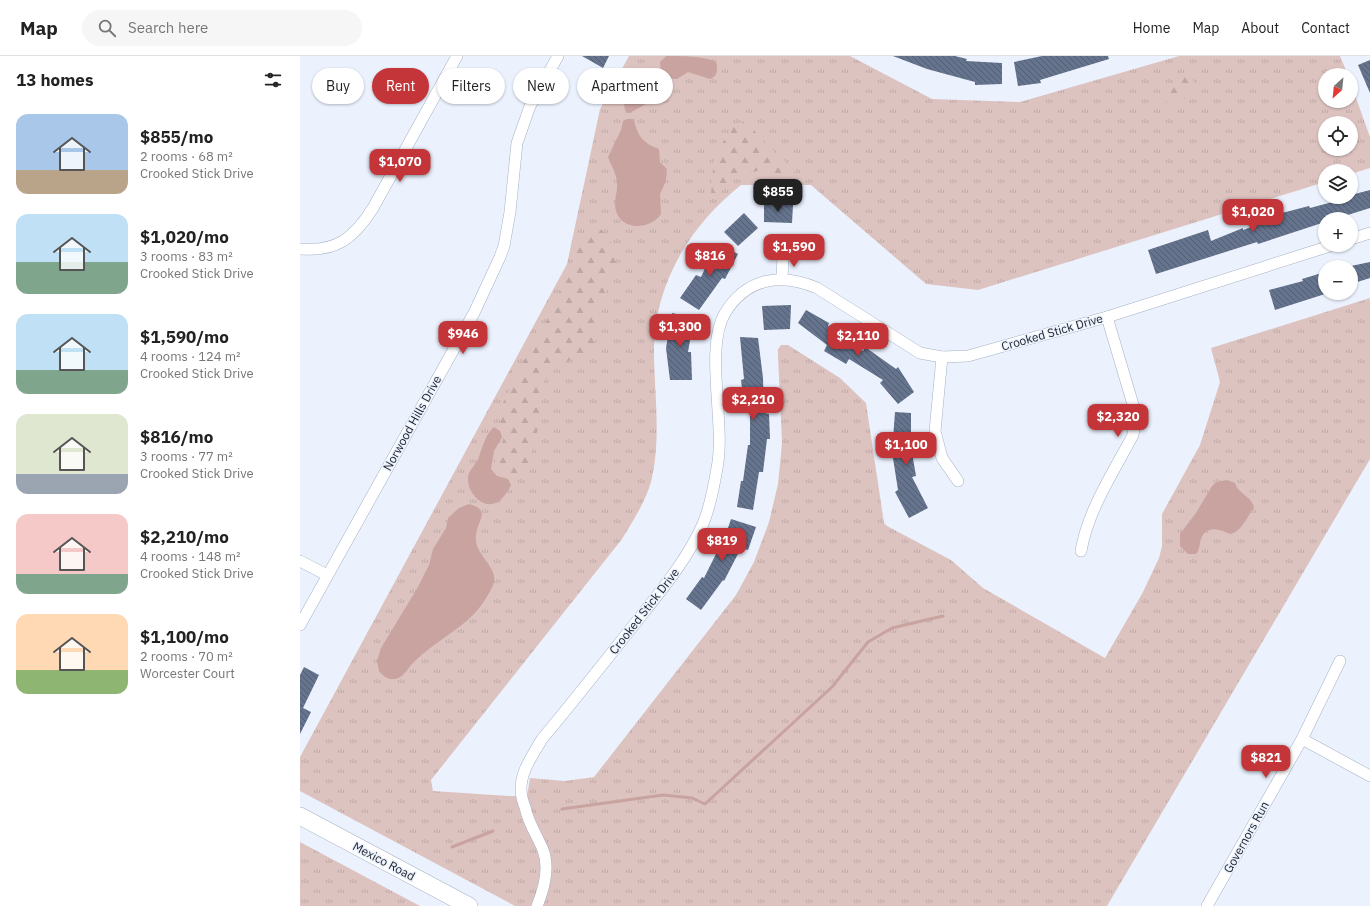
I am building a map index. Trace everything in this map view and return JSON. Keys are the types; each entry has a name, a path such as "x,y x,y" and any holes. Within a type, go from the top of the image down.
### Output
{"main road":[{"name":"Mexico Road","path":"300,816 469,906"}],"street":[{"path":"300,249 314,250 335,245 348,238 360,228 373,208 457,56"},
{"name":"Norwood Hills Drive","path":"300,625 327,574 474,313 500,257 504,246 510,212 519,137 530,106 558,56"},
{"path":"1358,237 1370,233"},
{"name":"Crooked Stick Drive","path":"537,906 546,876 544,851 527,817 520,791 528,763 542,739 680,566 704,523 718,467 719,432 716,337 725,313 743,292 767,280 782,279 801,281 817,288 920,353 942,357 968,356 1107,317 1318,250"},
{"path":"782,279 783,256"},
{"path":"1081,551 1090,517 1133,436 1135,422 1134,408 1107,317"},
{"path":"942,357 935,431 942,458 958,481"},
{"path":"300,560 327,574"},
{"name":"Governors Run","path":"1207,906 1302,739 1340,661"},
{"path":"1302,739 1370,776"}],"green space":[{"path":"629,56 850,56 932,99 1020,102 1179,56 1340,56 1345,68 1318,68 1318,108 1358,108 1358,104 1370,137 1370,168 1358,172 1358,164 1318,164 1318,184 978,290 926,284 811,185 741,185 705,220 690,240 677,261 667,283 659,307 655,332 654,357 657,436 656,451 651,482 638,511 622,539 431,780 433,791 527,796 530,778 565,781 594,777 736,595 754,562 769,522 778,484 782,443 778,356 778,349 781,345 788,345 840,378 866,403 884,523 887,526 951,560 983,588 1105,658 1143,592 1159,558 1162,546 1162,514 1200,445 1220,382 1211,348 1370,298 1370,459 1107,906 515,906 300,791 300,757 567,264 600,109 603,104 673,104 673,68 622,68"},
{"path":"1187,76 1194,82 1191,91 1182,100 1169,104 1164,99 1166,91 1175,81"},
{"path":"742,121 750,126 775,153 796,170 790,177 760,170 742,175 734,179 717,195 711,194 714,158 731,128"},
{"path":"600,229 608,236 615,252 616,262 605,297 599,309 597,338 590,349 553,370 544,381 539,425 527,468 515,474 502,472 494,468 496,452 503,441 504,435 498,413 523,362 540,335 574,261 581,242 591,232"},
{"path":"300,842 420,906 300,906"}],"shaded area":[{"path":"666,56 692,57 712,60 716,62 717,72 713,78 710,79 688,72 677,79 673,79 673,68 660,68 660,62"},
{"path":"624,104 646,104 628,113 625,110"},
{"path":"627,119 634,119 637,130 642,138 649,144 659,149 660,162 667,169 666,181 660,194 661,214 650,223 637,226 624,222 619,218 616,211 615,201 617,180 608,157 621,130 623,121"},
{"path":"494,427 500,431 502,437 494,451 491,469 497,476 508,479 511,485 500,500 490,504 480,501 472,493 468,483 468,475 478,460 483,445"},
{"path":"1227,480 1235,483 1239,490 1251,501 1254,508 1241,527 1234,533 1230,534 1214,529 1210,530 1203,535 1196,554 1188,554 1180,546 1180,534 1196,513 1212,486 1217,482"},
{"path":"469,504 476,506 482,513 477,530 476,542 494,576 494,582 491,590 475,613 461,626 430,648 401,676 395,679 388,678 379,671 377,661 381,648 418,587 429,565 433,549 446,528 448,518 459,508"}],"building":[{"path":"582,56 609,56 603,68"},
{"path":"893,56 955,56 967,59 966,61 1002,63 1002,84 975,85 975,82 927,69"},
{"path":"1042,56 1108,56 1109,59 1040,80 1041,83 1018,86 1014,62"},
{"path":"1370,60 1370,93 1358,65"},
{"path":"1370,190 1370,208 1357,212 1318,212 1318,224 1258,244 1257,242 1156,274 1148,250 1208,230 1211,241 1243,228 1243,230 1283,216 1282,213 1309,206 1310,208 1325,204 1358,204 1358,193"},
{"path":"764,202 793,205 792,223 764,222"},
{"path":"744,213 758,228 738,246 724,232"},
{"path":"717,243 738,254 725,279 722,278 699,310 680,298 696,275 701,277"},
{"path":"1370,262 1370,278 1358,282 1358,265"},
{"path":"1318,274 1318,296 1275,310 1269,290 1303,281 1302,279"},
{"path":"791,305 790,329 764,330 762,306"},
{"path":"806,310 829,323 828,326 863,351 865,347 896,369 898,367 914,392 898,404 880,383 883,380 849,359 846,364 824,351 827,345 798,323"},
{"path":"672,313 694,318 688,352 691,352 692,380 670,380 666,348"},
{"path":"740,337 758,338 763,378 764,413 769,414 770,439 767,439 763,472 759,472 753,510 737,507 741,481 743,481 748,445 750,445 750,406 744,406 741,380 744,379"},
{"path":"895,412 911,413 910,441 916,476 912,477 928,508 909,518 895,492 898,490 892,452"},
{"path":"731,519 756,527 748,550 741,548 724,581 723,580 701,610 686,599 702,577 704,578 719,548 721,549"},
{"path":"304,667 319,675 303,708 311,712 300,734 300,675"}],"waterway":[{"path":"562,809 663,795 692,798 705,804 832,687 868,642 892,628 943,616"},
{"path":"452,847 493,831"}]}
